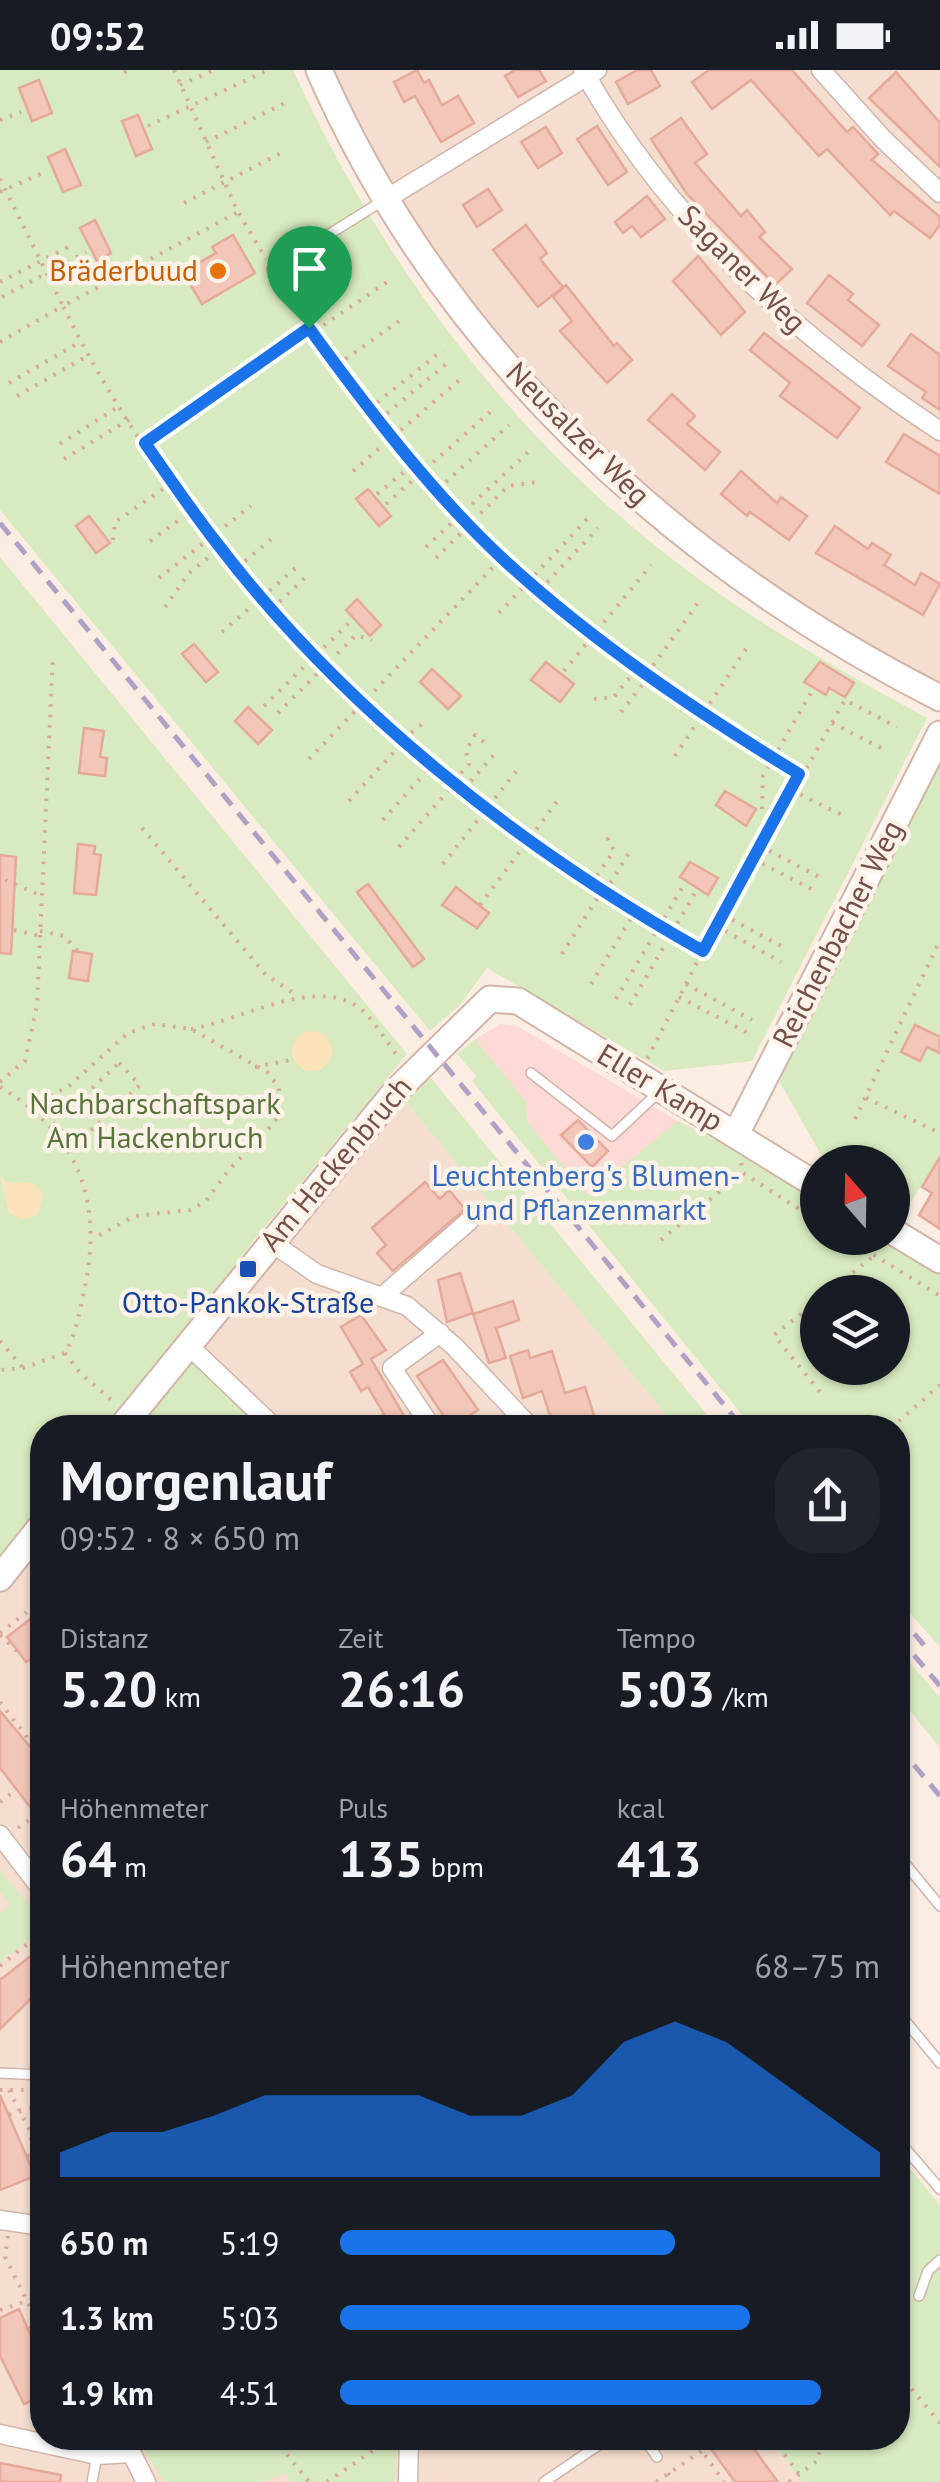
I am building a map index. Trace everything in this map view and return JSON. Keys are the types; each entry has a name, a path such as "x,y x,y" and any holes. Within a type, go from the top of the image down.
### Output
{"street":[{"name":"Neusalzer Weg","path":"319,70 386,200 456,308 629,490 776,605 865,660 940,698"},
{"path":"820,70 940,193"},
{"path":"386,200 588,72"},
{"name":"Saganer Weg","path":"588,72 628,145 734,268 824,350 940,431"},
{"name":"Reichenbacher Weg","path":"736,1134 940,734"},
{"name":"Eller Kamp","path":"498,998 518,1001 800,1175"},
{"name":"Am Hackenbruch","path":"131,1415 411,1074 479,1006 498,998"},
{"path":"384,1295 469,1221"},
{"path":"271,1242 317,1274 408,1306 440,1333 519,1415"},
{"path":"910,1242 940,1260"},
{"path":"423,1415 392,1368 440,1333"},
{"path":"188,1344 262,1415"},
{"path":"0,1578 30,1540"},
{"path":"4,1828 30,1870"},
{"path":"5,2221 30,2224"},
{"path":"0,2434 30,2440"},
{"path":"78,2450 97,2454 110,2450"},
{"path":"130,2450 146,2482"},
{"path":"408,2482 409,2450"}],"lane":[{"path":"272,270 386,200"},
{"path":"532,1073 612,1136 662,1089"},
{"path":"910,1869 939,1903"},
{"path":"910,2027 940,2063"},
{"path":"0,2072 30,2074"},
{"path":"910,2154 940,2188"},
{"path":"918,2296 928,2270 940,2260"},
{"path":"544,2482 591,2450"},
{"path":"652,2450 657,2457"},
{"path":"92,2482 97,2454"}],"path":[{"path":"124,72 130,70"},
{"path":"174,70 238,212 272,270 336,366 438,490 502,558 595,635 703,715 799,774"},
{"path":"180,84 214,70"},
{"path":"148,126 268,70"},
{"path":"206,142 287,102"},
{"path":"0,120 22,112"},
{"path":"184,204 284,150"},
{"path":"2,191 47,170"},
{"path":"0,179 2,191 88,355 212,537 261,596 364,704 455,782 591,884 703,951"},
{"path":"0,342 238,212"},
{"path":"0,282 72,245"},
{"path":"2,297 86,252"},
{"path":"145,443 390,280"},
{"path":"336,366 402,319"},
{"path":"9,383 80,342"},
{"path":"370,409 443,350"},
{"path":"16,396 88,355"},
{"path":"379,420 451,360"},
{"path":"353,471 464,376"},
{"path":"60,444 121,405"},
{"path":"386,504 490,412"},
{"path":"64,459 130,419"},
{"path":"438,490 509,425"},
{"path":"426,547 529,450"},
{"path":"377,494 415,463"},
{"path":"436,558 508,486 538,482"},
{"path":"113,540 115,522 172,483"},
{"path":"159,578 250,506"},
{"path":"150,541 193,510"},
{"path":"498,614 588,518"},
{"path":"540,590 598,528"},
{"path":"237,568 276,535"},
{"path":"165,607 189,573 220,548"},
{"path":"309,759 502,558"},
{"path":"222,632 300,565"},
{"path":"564,671 650,565"},
{"path":"272,608 308,574"},
{"path":"621,712 700,600"},
{"path":"264,706 351,621"},
{"path":"278,713 356,635 372,640"},
{"path":"674,756 746,648"},
{"path":"0,1370 24,1368 65,1353 74,1336 92,1238 78,1166 63,1136 55,1123 118,1063 140,1085 75,1145 63,1136 32,1106 0,1084 28,1053 37,1005 53,655"},
{"path":"594,698 614,697 637,668"},
{"path":"762,808 764,776 812,691"},
{"path":"638,1074 799,774 845,700 897,728"},
{"path":"349,801 424,722"},
{"path":"832,723 883,749"},
{"path":"400,848 469,764 466,751 475,735 484,742"},
{"path":"464,789 497,752"},
{"path":"383,820 433,764"},
{"path":"443,864 518,769"},
{"path":"791,790 846,817"},
{"path":"480,905 558,800"},
{"path":"142,828 266,976 300,997"},
{"path":"591,884 614,850 608,839 612,832"},
{"path":"760,846 824,879"},
{"path":"562,954 628,854"},
{"path":"754,858 816,892"},
{"path":"5,880 42,896"},
{"path":"616,998 685,883"},
{"path":"630,1005 695,893"},
{"path":"591,984 635,912"},
{"path":"722,915 786,949"},
{"path":"716,926 781,962"},
{"path":"14,930 64,936 78,951"},
{"path":"855,1120 940,940"},
{"path":"929,962 940,967"},
{"path":"686,984 752,1020"},
{"path":"32,1106 69,1086 137,1028 155,1024 191,1029 246,1017 300,997 326,994 362,1010 411,1074"},
{"path":"679,997 748,1033"},
{"path":"92,1238 135,1216 190,1210 206,1201 280,1110 280,1088 268,1072 191,1029"},
{"path":"255,1067 294,1059"},
{"path":"69,1086 81,1098"},
{"path":"866,1098 940,1133"},
{"path":"736,1134 743,1172 800,1209"},
{"path":"661,1240 743,1172"},
{"path":"850,1275 876,1255"},
{"path":"878,1255 940,1296"},
{"path":"800,1315 774,1335 800,1367"},
{"path":"0,1340 24,1368"},
{"path":"65,1353 119,1415"},
{"path":"814,1385 820,1392"},
{"path":"906,1415 940,1385"},
{"path":"19,1653 1,1634 30,1610"},
{"path":"0,1702 30,1741"},
{"path":"0,1802 17,1789"},
{"path":"4,1828 15,1830 30,1819"},
{"path":"0,1966 30,1942"},
{"path":"0,2090 30,2090"},
{"path":"10,2090 30,2131"},
{"path":"9,2115 30,2110"},
{"path":"5,2221 5,2257 30,2307"},
{"path":"0,2310 30,2300"},
{"path":"910,2387 940,2423"},
{"path":"284,2450 309,2482"},
{"path":"327,2482 374,2450"},
{"path":"781,2450 799,2474"},
{"path":"790,2482 818,2460 820,2450"},
{"path":"656,2482 702,2451 724,2482"}],"shaded area":[{"path":"327,70 940,70 940,686 780,600 637,488 511,359 394,201"},
{"path":"500,1024 517,1026 678,1121 587,1196 528,1123 526,1102 475,1039"},
{"path":"401,1096 666,1415 260,1415 196,1354"},
{"path":"30,1555 30,2450 779,2450 802,2482 0,2482 0,1593"}],"green space":[{"path":"0,70 293,70 368,213 412,281 459,346 566,466 625,520 717,592 805,649 927,718 752,1061 664,1071 487,968 460,1005 430,1031 0,510"},
{"name":"Nachbarschaftspark Am Hackenbruch","path":"0,557 407,1054 236,1262 239,1266 118,1415 30,1415 30,1523 0,1560"},
{"path":"940,756 940,1157 910,1203 910,1145 815,1145 779,1081"},
{"path":"475,1039 526,1102 528,1123 587,1195 678,1121 755,1160 800,1188 800,1255 908,1255 940,1274 940,1647 910,1613 910,1415 742,1415 472,1081 476,1076 457,1054"},
{"path":"431,1078 707,1415 666,1415 401,1096"},
{"path":"196,1354 259,1415 149,1415"},
{"path":"910,1662 940,1698 940,1748 910,1711"},
{"path":"0,1870 30,1906 30,1939 0,1962 0,1913 10,1904 0,1891"},
{"path":"910,2169 940,2205 940,2482 802,2482 779,2450 910,2450"},
{"path":"144,2450 397,2450 394,2482 290,2482 286,2473 262,2482 164,2482"}],"sand":[{"path":"312,1031 326,1037 332,1051 326,1065 312,1071 298,1065 292,1051 298,1037"},
{"path":"0,1175 5,1182 30,1183 39,1188 43,1194 38,1214 24,1220 9,1213"}],"building":[{"path":"417,70 424,83 429,80 442,105 458,96 474,123 441,142 415,96 404,102 394,82"},
{"path":"515,70 539,70 546,81 518,97 505,76"},
{"path":"637,70 651,70 660,86 628,104 616,82"},
{"path":"709,70 792,70 847,132 853,127 878,154 872,160 940,217 940,225 930,238 894,211 890,215 827,149 819,156 751,80 712,109 692,82"},
{"path":"896,72 940,123 940,167 869,98"},
{"path":"39,80 52,113 32,121 19,88"},
{"path":"138,115 152,149 136,156 122,121"},
{"path":"681,118 707,154 695,163 741,216 747,210 765,232 759,237 792,269 775,285 687,194 651,139"},
{"path":"597,126 627,172 608,185 577,139"},
{"path":"546,127 562,153 538,168 521,142"},
{"path":"65,149 81,185 63,192 48,157"},
{"path":"488,189 502,210 477,227 463,205"},
{"path":"647,196 665,219 641,237 632,226 623,233 615,222"},
{"path":"95,220 111,253 97,261 80,228"},
{"path":"526,225 547,253 540,259 563,287 538,307 493,250"},
{"path":"233,235 255,273 202,304 183,272 216,253 212,247"},
{"path":"698,256 745,312 721,335 673,281"},
{"path":"829,275 853,294 848,300 879,325 862,346 807,303"},
{"path":"566,285 614,346 617,343 632,360 607,383 560,331 572,321 553,297"},
{"path":"764,333 860,408 837,438 780,396 790,383 750,350"},
{"path":"911,334 940,355 940,410 922,398 926,392 888,366"},
{"path":"672,394 695,416 687,424 720,452 705,470 648,420"},
{"path":"904,434 940,456 940,494 886,462"},
{"path":"741,471 777,503 781,497 807,516 789,540 750,512 747,516 721,494"},
{"path":"368,489 391,516 379,526 356,499"},
{"path":"89,516 110,543 96,553 76,526"},
{"path":"835,526 868,549 872,543 891,555 884,565 915,585 921,573 940,584 923,615 816,553"},
{"path":"357,599 381,625 370,636 346,610"},
{"path":"194,644 218,672 206,682 182,654"},
{"path":"546,662 574,684 560,702 531,680"},
{"path":"820,662 854,683 845,697 829,688 826,695 804,682"},
{"path":"432,669 461,696 448,709 420,682"},
{"path":"248,707 272,730 258,744 235,721"},
{"path":"84,728 104,731 100,757 107,758 105,776 79,773"},
{"path":"725,791 756,809 746,826 716,805"},
{"path":"78,844 95,846 94,854 101,855 96,895 74,893"},
{"path":"0,855 16,857 11,954 0,953"},
{"path":"690,862 718,878 708,895 680,877"},
{"path":"368,884 424,959 413,967 357,892"},
{"path":"456,887 489,913 477,928 442,905"},
{"path":"73,951 92,954 88,981 69,978"},
{"path":"915,1025 940,1037 940,1053 927,1047 920,1061 901,1052"},
{"path":"578,1120 608,1151 592,1167 561,1135"},
{"path":"940,1157 940,1229 919,1215 932,1193 922,1187"},
{"path":"425,1182 440,1199 449,1190 465,1209 393,1271 377,1253 386,1245 372,1228"},
{"path":"460,1273 473,1313 447,1322 438,1280"},
{"path":"513,1301 519,1320 496,1328 506,1358 489,1363 473,1314"},
{"path":"361,1315 386,1350 371,1359 403,1415 382,1415 368,1387 361,1391 350,1372 363,1364 341,1327"},
{"path":"528,1350 530,1358 552,1351 565,1393 585,1387 594,1415 550,1415 542,1391 523,1398 510,1356"},
{"path":"443,1360 478,1410 470,1415 443,1415 417,1376"},
{"path":"30,1619 30,1660 26,1662 7,1637"},
{"path":"0,1711 30,1747 30,1807 0,1768"},
{"path":"30,1956 30,2000 0,2029 0,1980"},
{"path":"0,2095 30,2164 30,2178 0,2190"},
{"path":"19,2309 30,2334 30,2401 24,2404 0,2356 0,2318"},
{"path":"712,2450 755,2450 778,2482 735,2482"},
{"path":"0,2463 61,2475 60,2482 0,2482"}],"railway":[{"path":"0,523 732,1415"},
{"path":"910,1629 924,1645"},
{"path":"910,1650 940,1686"},
{"path":"910,1760 940,1796"}],"place":[{"name":"Bräderbuud","path":"218,271"},
{"name":"Leuchtenberg's Blumen- und Pflanzenmarkt","path":"586,1142"},
{"name":"Otto-Pankok-Straße","path":"248,1269"}],"route":[{"path":"309,328 410,458 502,558 618,654 712,721 799,774 703,951 597,888 529,840 364,704 266,602 215,542 145,443 309,328"}]}
